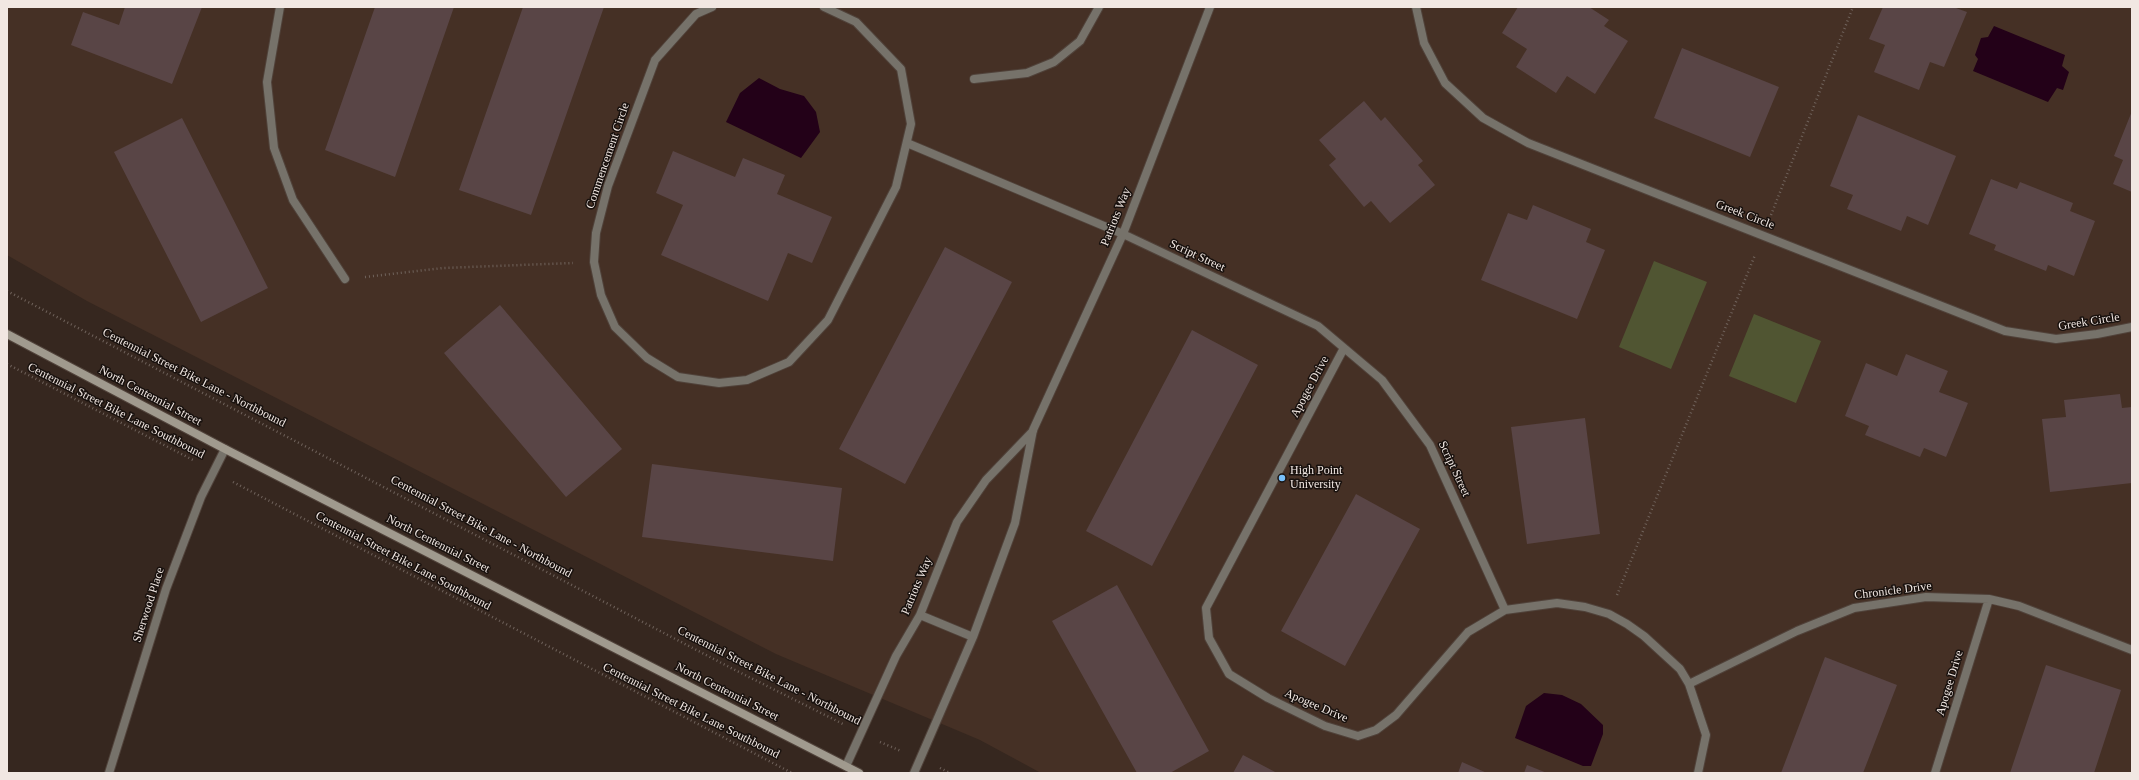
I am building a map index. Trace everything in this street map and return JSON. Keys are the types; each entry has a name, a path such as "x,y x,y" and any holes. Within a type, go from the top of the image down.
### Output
{"main road":[{"name":"North Centennial Street","path":"7,334 225,449 860,773"}],"street":[{"path":"280,7 267,82 274,148 293,200 345,279"},
{"path":"690,7 696,14 712,7"},
{"path":"824,7 856,22 901,69 911,124 907,142"},
{"path":"974,79 1027,73 1054,62 1080,41 1099,7"},
{"name":"Patriots Way","path":"914,773 972,637 1015,523 1033,430 1123,234 1210,7"},
{"name":"Greek Circle","path":"1416,7 1424,43 1445,82 1483,118 1528,143 2005,331 2056,340 2132,327"},
{"name":"Commencement Circle","path":"696,14 655,60 608,186 596,233 594,262 601,295 615,327 647,358 678,377 720,383 747,380 789,362 828,320 896,187 907,142"},
{"name":"Script Street","path":"907,142 1123,234 1318,326 1382,380 1430,445 1505,610"},
{"name":"Apogee Drive","path":"1344,348 1206,608 1210,638 1229,674 1268,698 1325,726 1358,736 1376,730 1396,715 1468,632 1505,610 1557,603 1585,607 1609,614 1644,636 1680,669 1689,684 1706,735 1698,773"},
{"name":"Patriots Way","path":"846,766 896,656 920,615 957,522 986,480 1033,430"},
{"name":"Sherwood Place","path":"110,773 166,589 201,497 225,449"},
{"name":"Chronicle Drive","path":"1689,684 1797,631 1854,608 1926,597 1989,599 2019,606 2132,650"},
{"name":"Apogee Drive","path":"1935,773 1989,599"},
{"path":"920,615 972,637"}],"path":[{"path":"1609,614 1763,235 1853,7"},
{"path":"345,279 443,268 594,262"},
{"name":"Centennial Street Bike Lane - Northbound","path":"7,291 733,669 861,733 950,773"},
{"name":"Centennial Street Bike Lane Southbound","path":"7,364 792,773"}],"shaded area":[{"name":"High Point University","path":"7,7 2132,7 2132,773 1041,773 980,740 776,654 87,301 7,255"},
{"path":"1994,26 2065,55 2062,66 2069,72 2063,90 2057,88 2048,102 1973,71 1978,59 1975,55 1981,38 1988,37"},
{"path":"759,78 780,89 804,96 816,112 820,132 801,158 726,122 740,93"},
{"path":"1544,693 1562,695 1581,704 1603,725 1603,734 1591,766 1583,766 1515,738 1526,706"}],"green space":[{"path":"1654,261 1707,282 1671,369 1619,347"},
{"path":"1754,314 1821,341 1796,403 1729,376"}],"building":[{"path":"125,7 202,7 172,84 71,45 83,12 119,25"},
{"path":"375,7 454,7 395,177 325,150"},
{"path":"523,7 604,7 531,215 459,190"},
{"path":"1518,7 1589,7 1609,20 1604,26 1628,41 1595,94 1567,76 1556,93 1516,67 1527,49 1502,33"},
{"path":"1883,7 1953,7 1967,12 1944,67 1930,62 1919,90 1874,72 1885,45 1869,39"},
{"path":"1682,48 1779,87 1750,157 1654,118"},
{"path":"1364,101 1381,121 1385,117 1423,161 1418,165 1435,185 1390,223 1371,201 1364,207 1329,165 1336,159 1319,140"},
{"path":"2132,111 2132,192 2113,184 2123,160 2114,156"},
{"path":"1858,115 1956,156 1928,225 1907,216 1901,231 1847,209 1853,195 1830,186"},
{"path":"182,118 268,288 201,322 114,152"},
{"path":"673,151 735,177 743,158 785,175 777,194 832,217 812,263 788,253 768,301 661,255 683,205 656,193"},
{"path":"1991,179 2017,189 2020,182 2073,203 2070,211 2095,221 2074,276 2048,265 2046,271 1994,250 1996,245 1969,234"},
{"path":"1533,205 1591,229 1586,242 1605,250 1577,319 1481,280 1508,213 1527,220"},
{"path":"945,247 1012,282 905,484 839,449"},
{"path":"500,305 622,449 566,497 444,353"},
{"path":"1192,330 1258,365 1152,566 1086,531"},
{"path":"1906,354 1948,371 1939,392 1968,403 1946,457 1924,448 1920,457 1865,435 1869,426 1845,416 1866,363 1897,376"},
{"path":"2120,394 2122,408 2132,407 2132,483 2050,492 2042,419 2066,417 2064,400"},
{"path":"1585,418 1600,534 1527,544 1511,427"},
{"path":"652,464 842,488 833,561 642,537"},
{"path":"1356,494 1420,529 1345,666 1281,631"},
{"path":"1117,585 1209,751 1170,773 1137,773 1052,621"},
{"path":"1825,657 1897,685 1863,773 1781,773"},
{"path":"2046,665 2121,690 2094,773 2010,773"},
{"path":"1243,755 1277,773 1233,773"},
{"path":"1462,762 1487,773 1458,773"},
{"path":"1527,765 1547,773 1524,773"}],"place":[{"name":"High Point University","path":"1282,478"}]}
